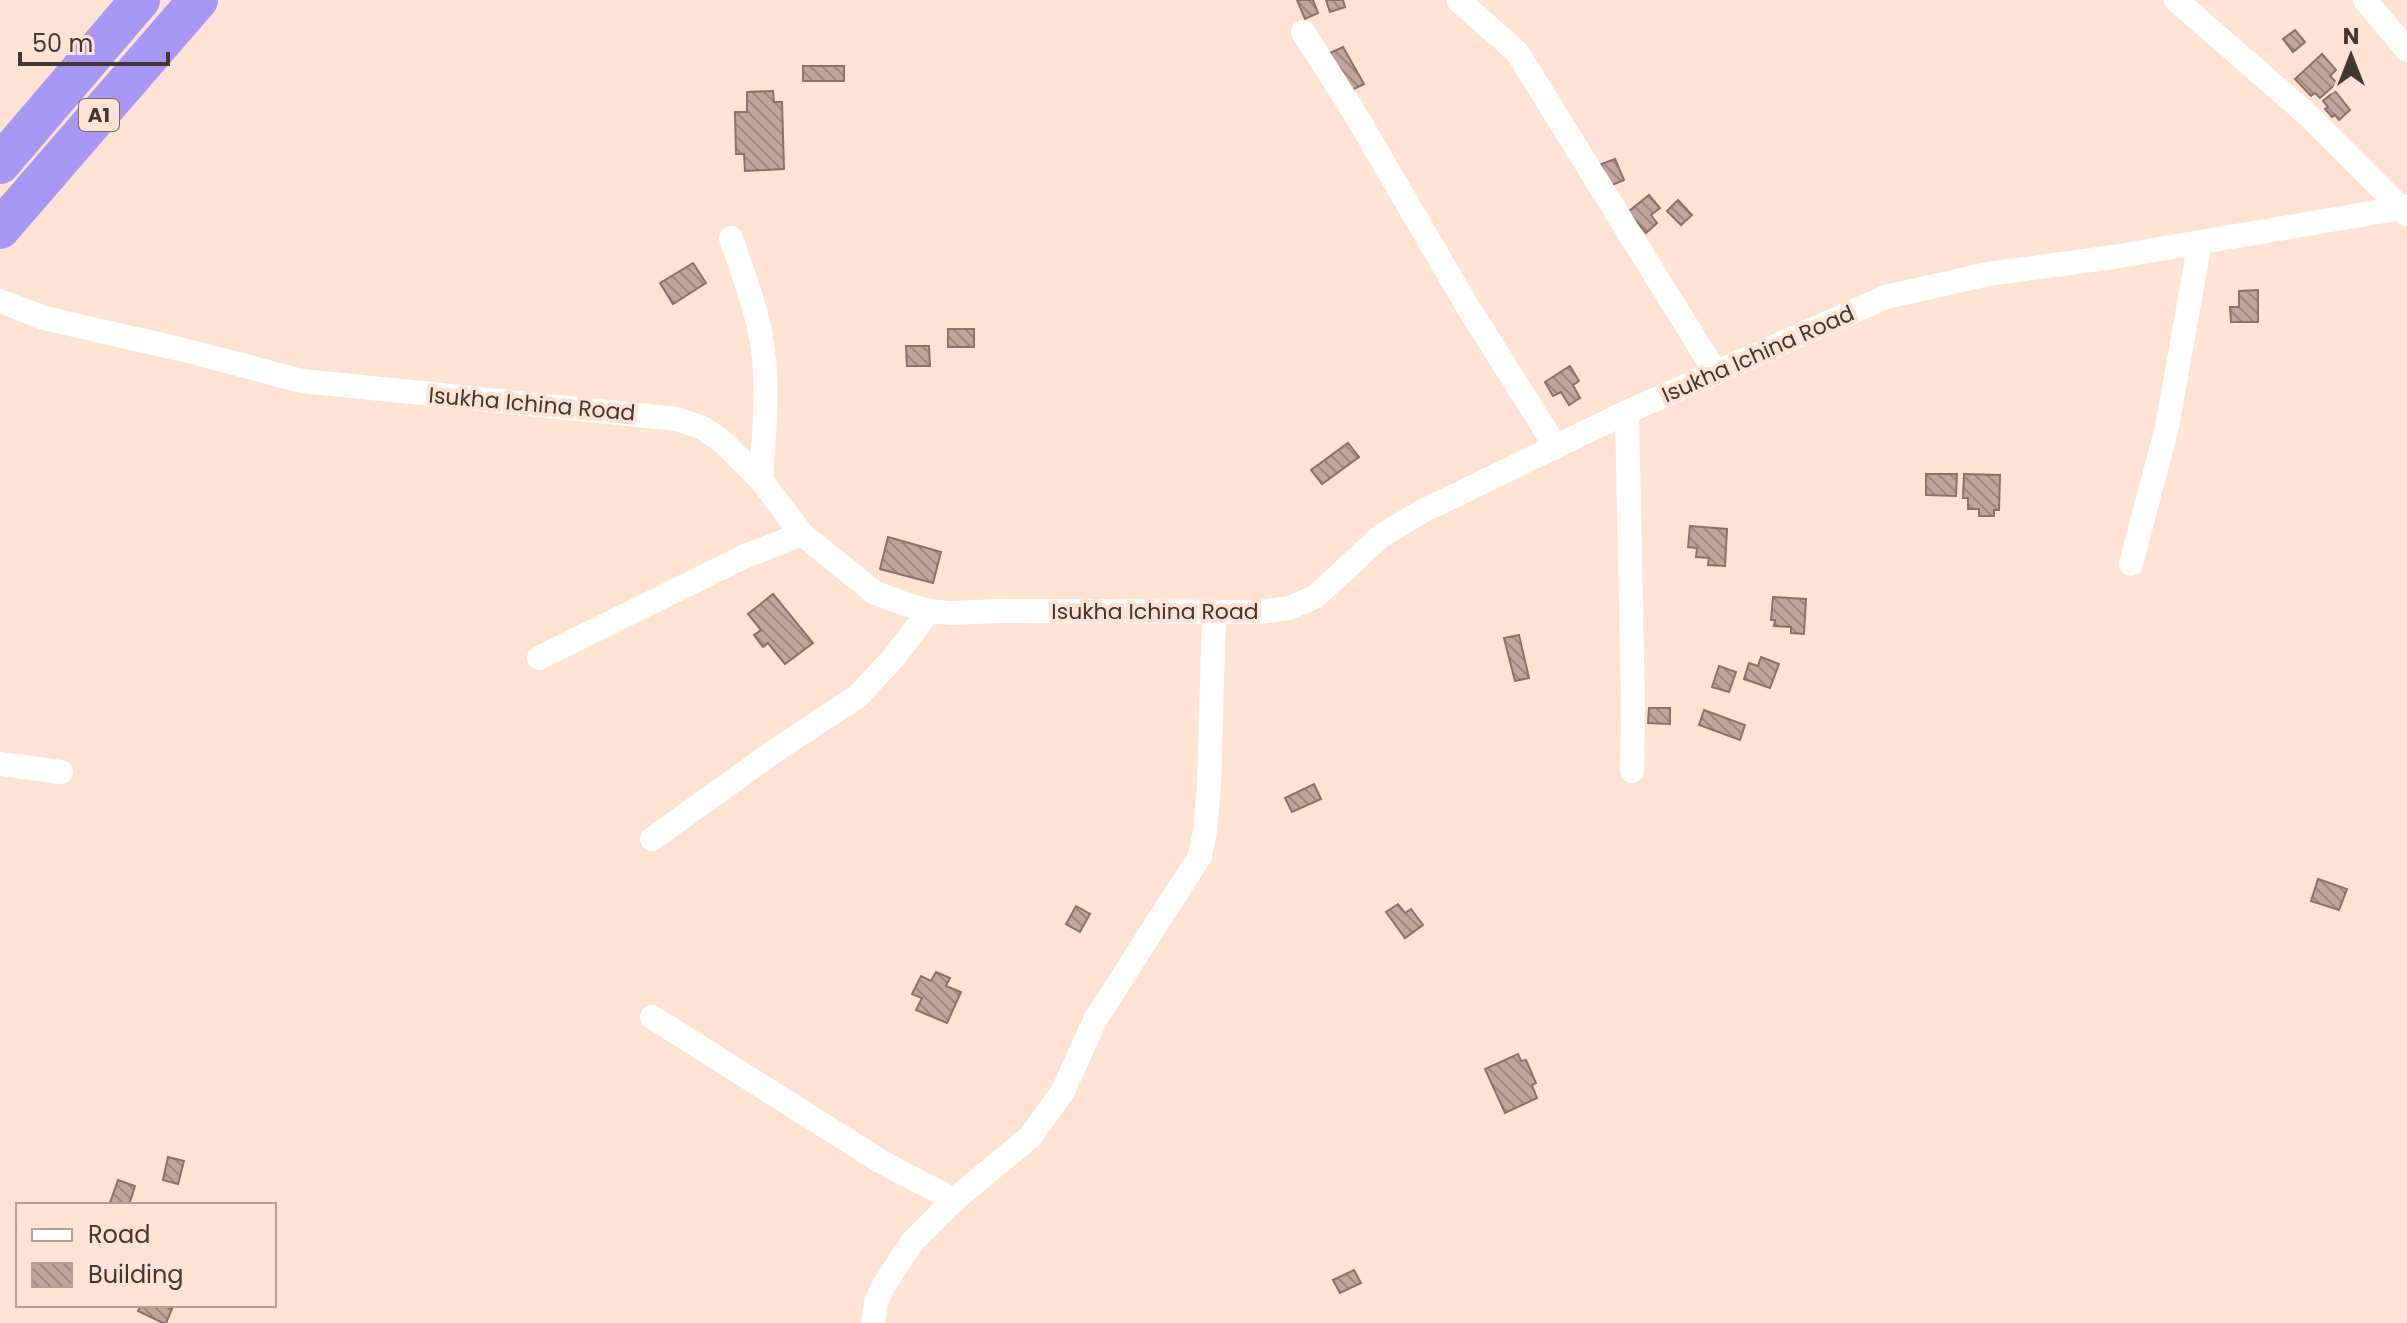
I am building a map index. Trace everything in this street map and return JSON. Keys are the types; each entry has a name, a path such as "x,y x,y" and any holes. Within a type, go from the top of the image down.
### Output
{"highway":[{"name":"A1","path":"0,164 140,0"},
{"name":"A1","path":"0,229 198,0"}],"street":[{"path":"2176,0 2309,116 2406,210"},
{"path":"2365,0 2407,50"},
{"path":"1459,1 1517,52 1716,373"},
{"path":"1303,32 1354,112 1466,304 1556,447"},
{"name":"Isukha Ichina Road","path":"0,301 44,318 302,381 677,419 703,428 724,443 761,480 802,534 875,593 929,611 1214,613 1289,608 1315,597 1381,536 1421,512 1627,412 1886,297 1988,274 2406,210"},
{"path":"731,238 763,349 765,416 761,480"},
{"path":"2131,564 2167,427 2200,242"},
{"path":"1627,412 1632,771"},
{"path":"539,658 743,557 802,534"},
{"path":"652,839 858,696 895,656 929,611"},
{"path":"873,1323 876,1302 884,1285 913,1241 954,1200 1030,1137 1063,1091 1095,1020 1200,856 1209,786 1214,613"},
{"path":"0,764 61,772"},
{"path":"652,1017 880,1161 954,1200"}],"building":[{"path":"1297,0 1313,0 1318,13 1305,19"},
{"path":"1326,0 1343,0 1345,7 1330,12"},
{"path":"2295,30 2305,42 2293,52 2283,39"},
{"path":"1343,47 1364,84 1352,90 1330,53"},
{"path":"2322,54 2336,70 2330,76 2337,83 2320,98 2315,93 2311,96 2295,79"},
{"path":"803,66 844,66 844,81 803,81"},
{"path":"773,91 774,102 782,102 784,169 745,171 744,154 736,154 735,112 747,112 747,92"},
{"path":"2335,91 2350,110 2339,120 2325,109 2328,107 2323,101"},
{"path":"1615,159 1624,180 1610,186 1601,164"},
{"path":"1649,195 1660,208 1651,215 1657,223 1646,233 1628,212"},
{"path":"1678,200 1692,215 1681,225 1667,211"},
{"path":"693,263 706,283 673,304 660,283"},
{"path":"2258,290 2258,322 2231,322 2230,307 2239,307 2239,291"},
{"path":"948,329 974,329 974,347 948,347"},
{"path":"906,346 929,346 930,366 907,366"},
{"path":"1570,366 1579,381 1573,385 1580,398 1569,405 1561,392 1553,396 1545,382"},
{"path":"1348,443 1359,457 1322,484 1311,470"},
{"path":"1926,474 1957,474 1956,496 1926,495"},
{"path":"1964,474 2000,475 1999,510 1994,510 1994,516 1979,516 1979,509 1968,509 1968,498 1963,498"},
{"path":"1690,526 1727,529 1725,566 1708,565 1709,558 1696,557 1697,548 1688,547"},
{"path":"888,537 941,552 933,583 880,569"},
{"path":"773,594 813,643 785,664 768,643 763,647 754,635 761,630 748,614"},
{"path":"1773,597 1806,599 1804,634 1791,633 1791,627 1774,626 1775,620 1771,620"},
{"path":"1519,635 1529,678 1515,681 1504,638"},
{"path":"1761,657 1779,664 1770,688 1744,679 1749,663 1758,666"},
{"path":"1719,666 1736,672 1729,692 1712,687"},
{"path":"1649,708 1670,708 1670,724 1648,723"},
{"path":"1704,710 1745,725 1740,740 1699,725"},
{"path":"1314,784 1321,799 1292,812 1285,798"},
{"path":"2318,879 2347,889 2339,910 2311,901"},
{"path":"1398,904 1405,913 1411,909 1423,925 1405,938 1386,912"},
{"path":"1076,906 1090,914 1080,932 1066,924"},
{"path":"936,972 950,978 946,986 961,992 947,1023 916,1010 922,998 912,994 921,976 931,981"},
{"path":"1518,1054 1521,1061 1526,1060 1536,1083 1532,1085 1537,1098 1505,1113 1485,1069"},
{"path":"168,1157 184,1161 178,1184 163,1180"},
{"path":"118,1180 135,1186 130,1203 110,1203"},
{"path":"1354,1270 1361,1283 1340,1293 1333,1280"},
{"path":"140,1307 172,1309 166,1323 138,1311"}]}
